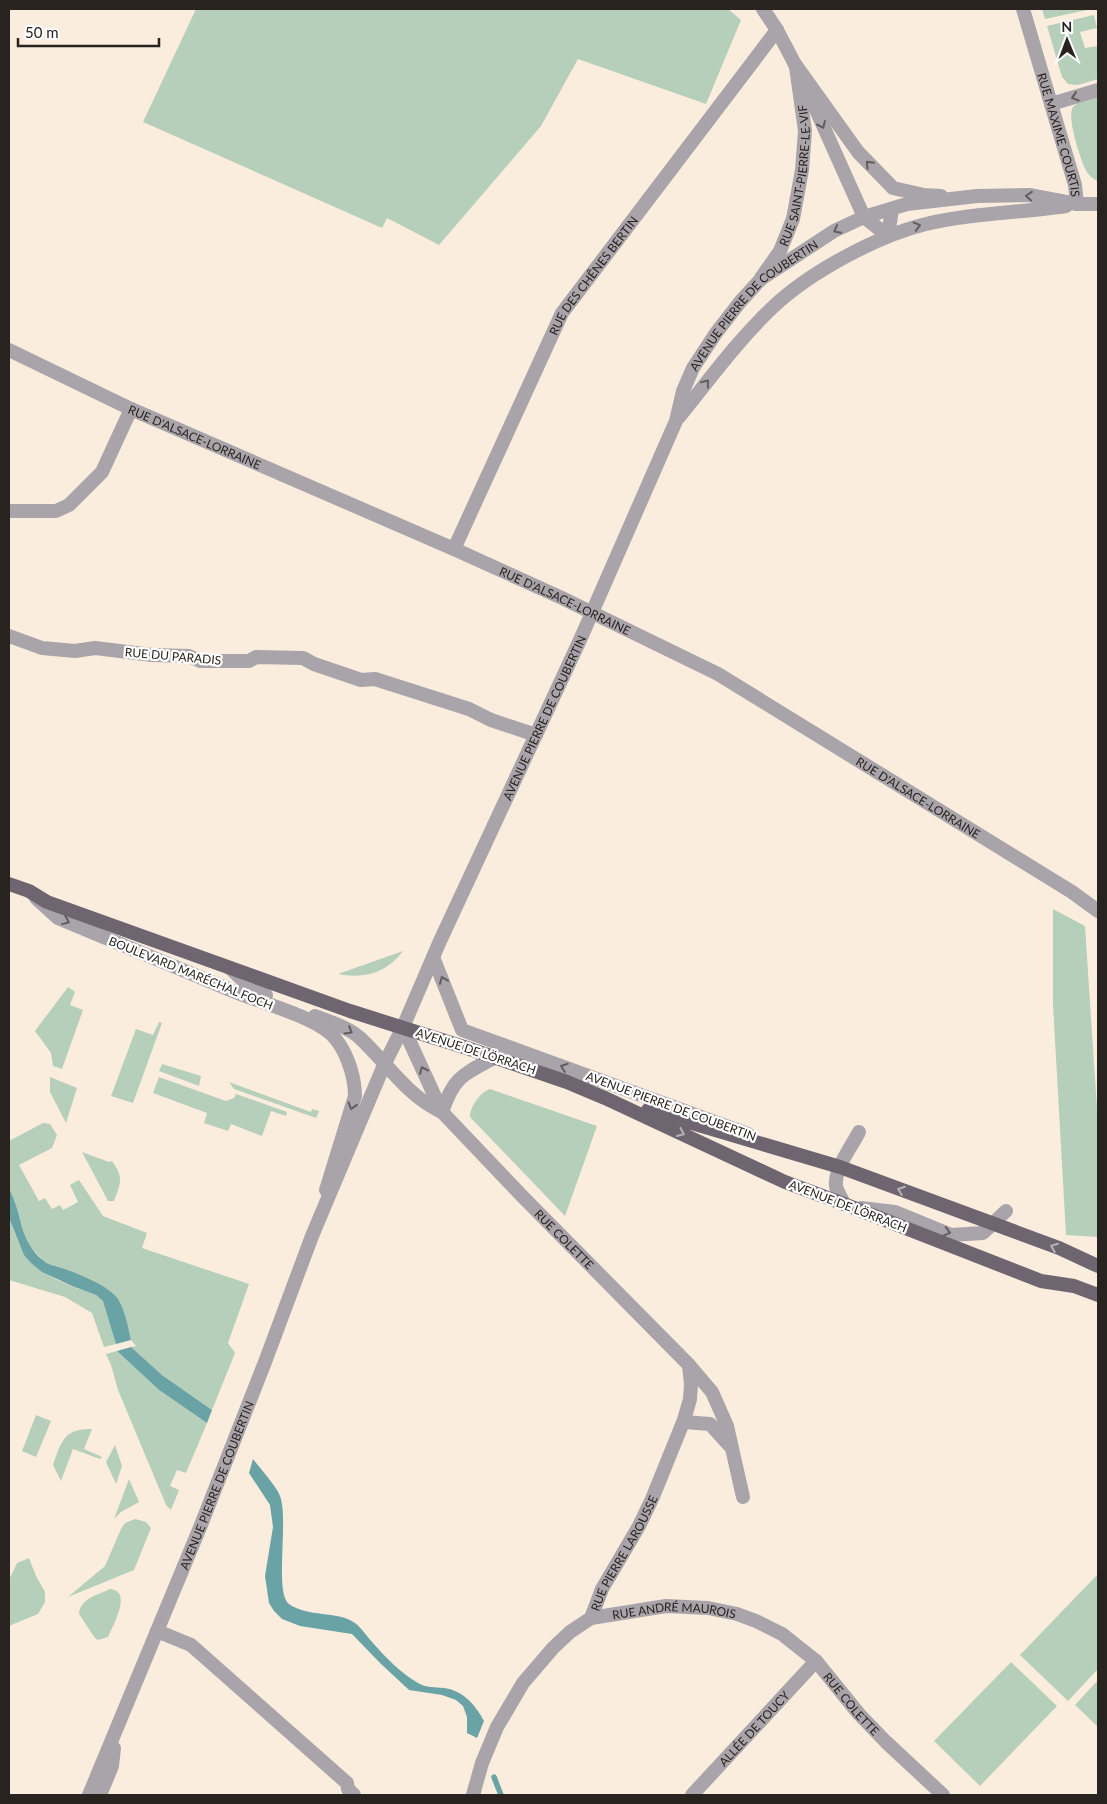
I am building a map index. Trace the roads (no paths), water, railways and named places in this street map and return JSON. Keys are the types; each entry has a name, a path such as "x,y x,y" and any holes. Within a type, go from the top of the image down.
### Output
{"main road":[{"name":"BOULEVARD MARÉCHAL FOCH","path":"9,884 29,891 47,902 350,1011 404,1027"},
{"name":"AVENUE DE LÖRRACH","path":"404,1027 496,1057 605,1098 840,1167 1078,1256 1098,1266"},
{"name":"AVENUE DE LÖRRACH","path":"605,1098 785,1182 1041,1281 1074,1286 1098,1295"}],"street":[{"name":"RUE SAINT-PIERRE-LE-VIF","path":"763,9 777,30 795,64 864,217"},
{"name":"RUE MAXIME COURTIS","path":"1023,9 1075,185 1077,204"},
{"name":"RUE DES CHÊNES BERTIN","path":"454,549 562,313 777,30"},
{"name":"RUE SAINT-PIERRE-LE-VIF","path":"795,64 858,152 893,188"},
{"name":"RUE SAINT-PIERRE-LE-VIF","path":"761,279 780,251 793,219 802,170 805,132 795,64"},
{"path":"1051,104 1098,90"},
{"path":"864,217 888,236 893,188 924,196 977,196"},
{"name":"AVENUE PIERRE DE COUBERTIN","path":"89,1795 265,1362 312,1236 384,1065 404,1027 433,957 592,613 676,421 684,391 693,368 716,333 761,279 834,231 864,217 907,204 977,196 1028,195 1077,204"},
{"path":"1077,204 1098,204"},
{"name":"AVENUE PIERRE DE COUBERTIN","path":"676,421 734,349 774,306 797,288 843,258 888,236 927,224 963,216 1031,211 1077,204"},
{"name":"RUE D'ALSACE-LORRAINE","path":"9,350 132,410 454,549 718,674 1097,908"},
{"path":"9,511 56,511 69,506 102,472 132,410"},
{"name":"RUE DU PARADIS","path":"9,636 42,648 75,651 95,648 152,655 189,656 200,661 249,661 256,657 303,658 314,664 361,680 375,679 469,709 491,720 536,735"},
{"name":"BOULEVARD MARÉCHAL FOCH","path":"29,891 58,918 233,991 306,1019 326,1029 339,1044 347,1059"},
{"name":"AVENUE PIERRE DE COUBERTIN","path":"433,957 462,1030 840,1167"},
{"name":"BOULEVARD MARÉCHAL FOCH","path":"230,968 253,990 349,1031 360,1038 384,1065"},
{"name":"RUE COLETTE","path":"404,1027 442,1112 712,1392 727,1426 743,1497"},
{"path":"442,1112 449,1093 462,1075 496,1057"},
{"name":"AVENUE PIERRE DE COUBERTIN","path":"312,1236 355,1096 355,1087 347,1059"},
{"name":"RUE COLETTE","path":"384,1065 426,1105 442,1112"},
{"path":"859,1132 840,1167 836,1185 848,1205 895,1212 951,1235 983,1233 1006,1212"},
{"name":"RUE PIERRE LAROUSSE","path":"473,1795 482,1763 497,1726 523,1683 553,1648 570,1632 590,1618 602,1589 639,1526 684,1422 690,1399 688,1365"},
{"path":"684,1422 710,1424 731,1446"},
{"name":"RUE ANDRÉ MAUROIS","path":"590,1618 666,1606 708,1608 737,1614 756,1621"},
{"name":"RUE COLETTE","path":"756,1621 782,1634 816,1661 859,1714 941,1795"},
{"path":"157,1631 191,1645 347,1783 348,1789 354,1795"},
{"name":"ALLÉE DE TOUCY","path":"692,1795 816,1661"},
{"name":"AVENUE PIERRE DE COUBERTIN","path":"100,1795 112,1766 115,1732"}],"water":[{"path":"9,1189 25,1236 36,1253 46,1263 86,1278 114,1294 123,1308 131,1340 116,1344 103,1301 96,1295 42,1272 24,1255 9,1218"},
{"path":"131,1347 162,1375 212,1410 207,1423 159,1390 117,1351"},
{"path":"253,1459 280,1496 283,1521 283,1586 285,1597 289,1604 305,1611 348,1619 358,1625 388,1660 418,1683 424,1686 451,1689 468,1699 484,1721 477,1738 467,1733 467,1717 463,1706 456,1700 442,1695 409,1690 352,1634 300,1626 282,1619 274,1611 269,1603 265,1576 273,1527 270,1505 249,1473"}],"waterway":[{"path":"494,1777 501,1795"}]}
